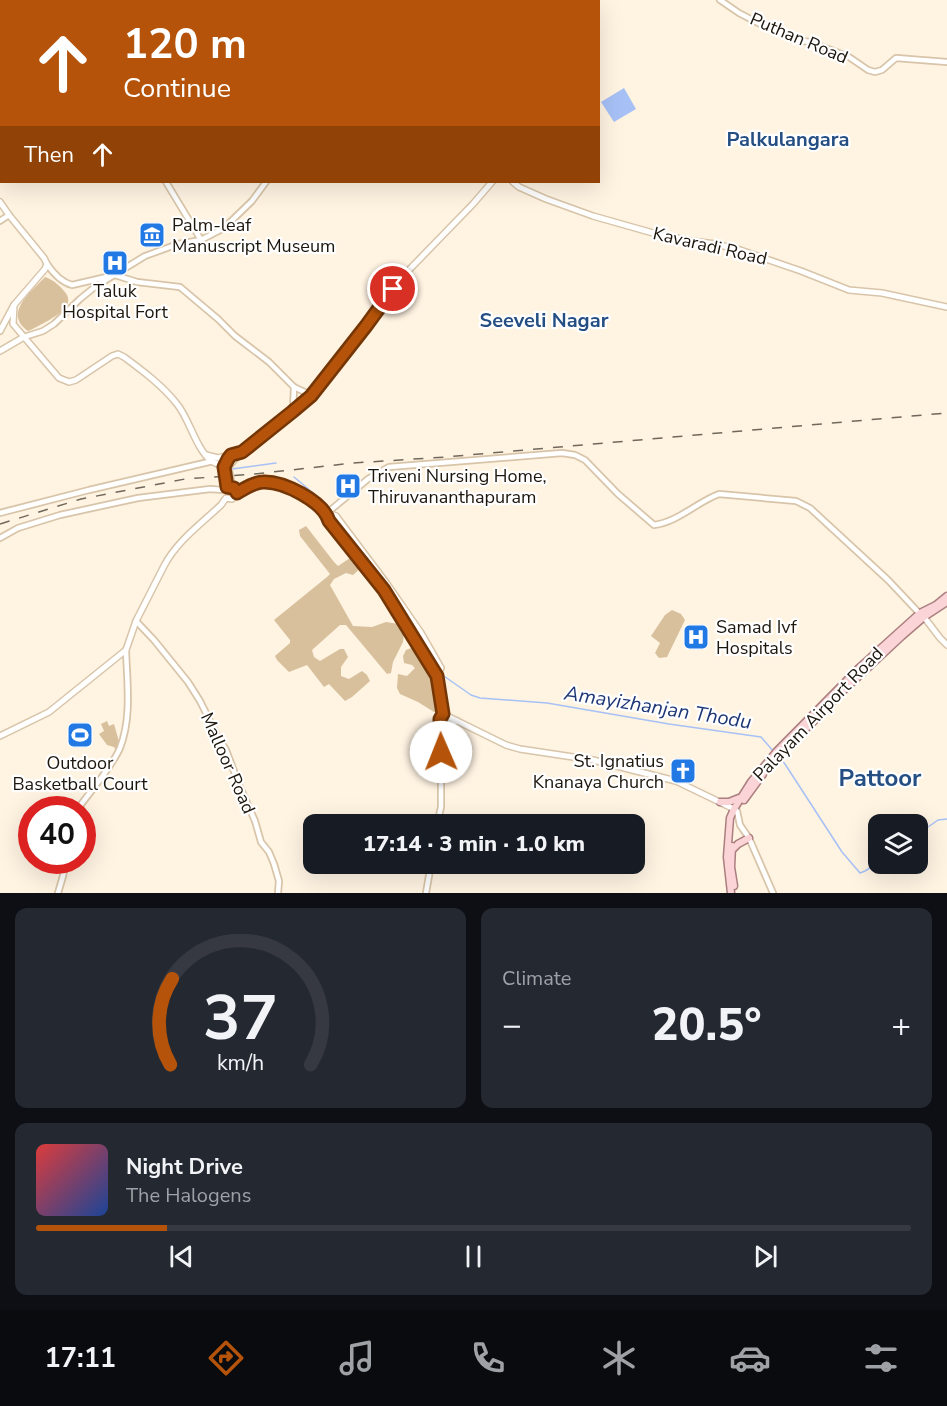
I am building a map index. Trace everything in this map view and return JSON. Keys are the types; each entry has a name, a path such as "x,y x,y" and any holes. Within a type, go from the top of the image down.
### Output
{"main road":[{"path":"226,468 242,452 311,396 407,272 491,183"},
{"name":"Kavaradi Road","path":"514,183 546,200 593,216 653,233 740,250 849,290 882,293 947,307"},
{"path":"0,202 47,264 14,305 0,331"},
{"path":"14,305 13,324 58,378 69,382 76,380 112,356 118,354 124,357 167,393 184,413 206,455 226,468"},
{"path":"0,351 24,337"},
{"path":"215,460 242,452"},
{"path":"0,736 49,712 126,650 136,621 168,558 183,540 228,498 234,498 226,468 231,455"},
{"path":"228,498 224,495 231,489 262,482 303,493 336,516 422,633 441,668 437,676"},
{"path":"328,512 329,521 384,590 437,676 443,714 440,719 441,723 457,721"},
{"name":"Palayam Airport Road","path":"733,893 731,867 734,820 735,810 742,796 778,753 860,667 947,596"},
{"name":"Palayam Airport Road","path":"922,615 947,602"},
{"path":"922,615 947,645"},
{"path":"443,714 506,745 593,760 676,781 735,810"},
{"name":"Palayam Airport Road","path":"733,893 727,857 730,818 772,760"},
{"path":"720,802 729,802 742,796"},
{"path":"732,851 738,844 749,838"}],"street":[{"name":"Puthan Road","path":"720,0 762,25 795,40 810,42 849,57 868,70 876,72 882,70 896,58 947,62"},
{"path":"167,183 201,240"},
{"path":"24,337 43,331 54,324 80,299 145,256 178,244 201,240 224,228 252,201 265,183"},
{"path":"0,221 9,215"},
{"path":"47,264 65,283 72,285 115,275 137,282 180,287 186,290 235,336 269,362 294,387 311,396"},
{"path":"292,412 294,387"},
{"path":"328,512 375,474 389,467 562,453 575,455 585,460 618,494 654,525 665,522 719,494 796,501 804,504 888,580 922,615"},
{"path":"0,513 215,460"},
{"path":"0,538 18,528 54,517 138,498 210,489 231,489"},
{"name":"Malloor Road","path":"136,621 188,682 226,750 261,842 269,852 279,881 278,893"},
{"path":"87,796 112,763 120,748 127,720 126,650"},
{"path":"439,814 441,723"},
{"path":"735,810 773,893"},
{"path":"58,893 63,874"},
{"path":"426,893 429,874"}],"shaded area":[{"path":"45,277 55,282 66,293 68,304 58,314 28,331 18,317 19,310 27,296"},
{"path":"306,526 338,566 353,556 363,566 353,575 346,573 334,579 330,585 353,626 372,627 386,622 399,624 404,632 403,642 393,662 391,673 387,674 346,625 340,625 312,650 314,657 320,661 344,649 348,657 341,667 341,676 349,679 362,671 367,675 370,681 345,701 329,684 324,687 307,665 289,672 275,656 290,643 290,640 274,620 330,574 300,536 299,530"},
{"path":"672,610 681,614 685,620 667,657 659,658 655,653 660,643 651,636 665,615"},
{"path":"414,647 435,676 440,708 437,712 400,694 397,688 398,674 407,676 415,668 404,663 403,656 406,650"},
{"path":"107,721 109,726 114,724 120,745 115,749 107,745 99,734 104,731 101,724"}],"water":[{"path":"624,88 636,109 614,122 601,102"}],"waterway":[{"path":"232,469 276,463"},
{"name":"Amayizhanjan Thodu","path":"294,477 318,497 327,509"},
{"name":"Amayizhanjan Thodu","path":"441,674 471,695 480,698 547,703 761,737 774,752"},
{"name":"Amayizhanjan Thodu","path":"777,755 842,852 860,873 868,869"},
{"name":"Amayizhanjan Thodu","path":"928,827 938,820 947,819"}],"railway":[{"path":"0,524 81,499 185,479 947,413"}],"place":[{"name":"Palm-leaf Manuscript Museum","path":"152,235"},
{"name":"Taluk Hospital Fort","path":"115,263"},
{"name":"Triveni Nursing Home, Thiruvananthapuram","path":"348,486"},
{"name":"Samad Ivf Hospitals","path":"696,637"},
{"name":"Outdoor Basketball Court","path":"80,735"},
{"name":"St. Ignatius Knanaya Church","path":"683,771"}],"district":[{"name":"Palkulangara","path":"788,139"},
{"name":"Seeveli Nagar","path":"544,320"},
{"name":"Pattoor","path":"880,778"}],"route":[{"path":"393,289 311,396 242,452 231,455 224,467 227,487 232,486 237,493 262,482 277,485 303,493 327,513 329,521 384,590 437,676 443,714 440,719 441,752"}]}
